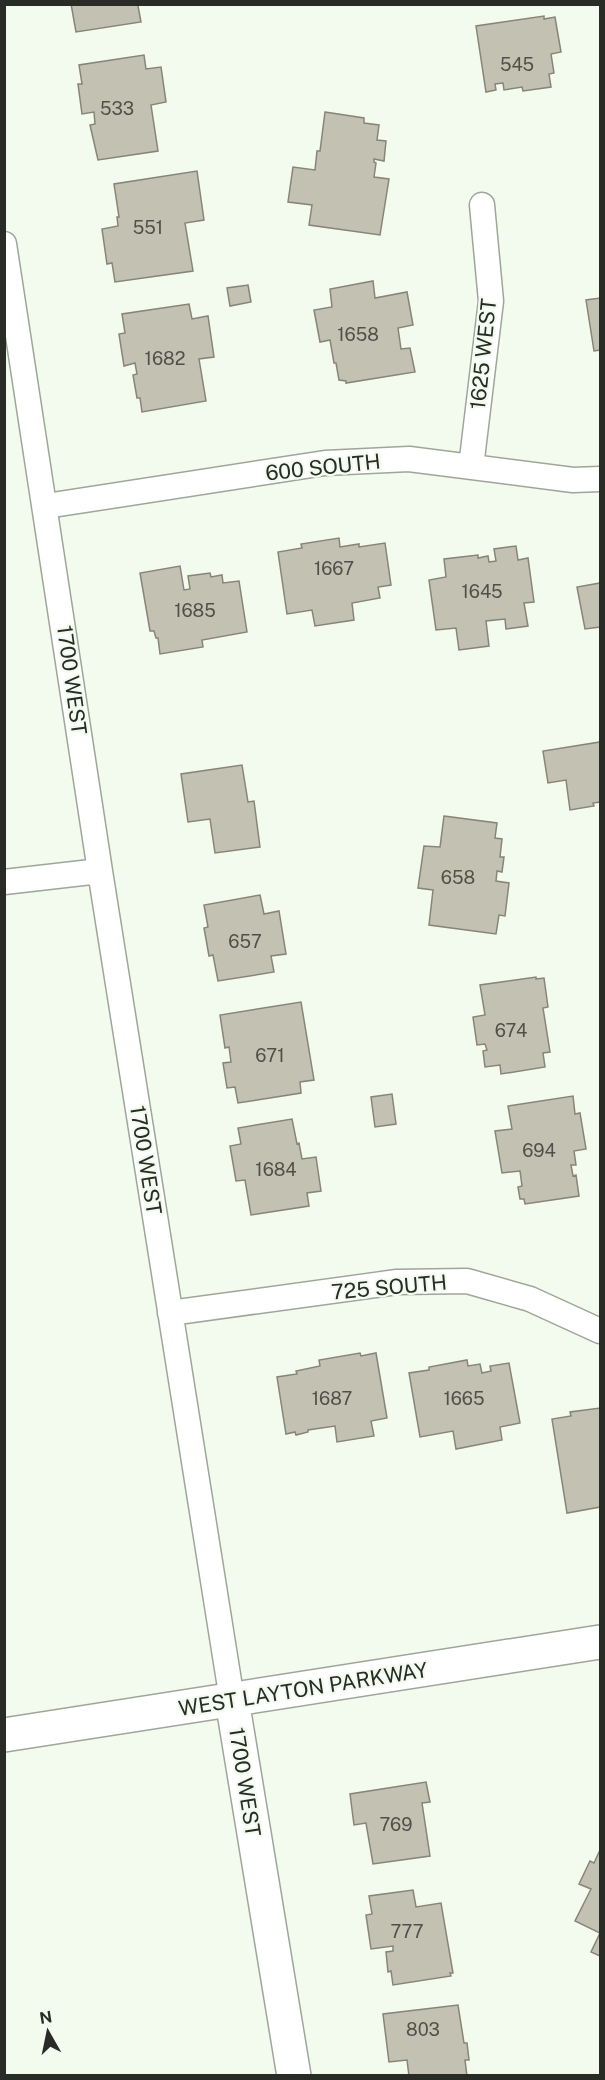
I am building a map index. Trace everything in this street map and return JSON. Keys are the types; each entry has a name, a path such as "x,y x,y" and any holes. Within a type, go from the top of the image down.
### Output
{"main road":[{"name":"WEST LAYTON PARKWAY","path":"4,1735 600,1642"},
{"name":"1700 WEST","path":"232,1700 294,2076"}],"street":[{"name":"1625 WEST","path":"471,467 491,301 482,205"},
{"name":"1700 WEST","path":"4,244 46,506 100,871 232,1700"},
{"name":"600 SOUTH","path":"46,506 325,463 409,459 573,480 600,479"},
{"path":"4,882 100,871"},
{"name":"725 SOUTH","path":"170,1313 397,1282 467,1281 530,1299 600,1331"}],"building":[{"path":"71,4 141,4 138,6 141,22 76,32"},
{"path":"544,16 544,19 555,17 561,52 551,54 554,73 549,74 551,87 523,91 522,87 504,90 503,83 495,84 496,90 486,92 476,26"},
{"path":"144,55 146,69 161,67 166,102 151,105 158,151 98,160 90,125 95,124 94,112 82,114 78,84 82,84 79,65"},
{"path":"325,112 364,118 364,123 379,125 377,140 386,141 384,161 374,159 376,163 374,177 389,179 380,235 309,225 312,205 288,202 293,167 315,170"},
{"path":"197,171 204,220 185,223 193,271 115,282 112,263 107,264 102,229 118,226 117,217 119,217 114,184"},
{"path":"373,281 375,298 407,292 413,325 398,328 401,349 410,348 415,372 346,383 346,381 339,380 330,340 320,342 314,310 332,307 330,289"},
{"path":"248,285 251,302 230,306 227,288"},
{"path":"600,298 600,350 594,351 586,300"},
{"path":"189,304 192,319 208,316 214,357 199,359 206,401 142,412 133,375 137,374 135,363 124,366 119,334 125,333 122,314"},
{"path":"339,538 340,547 385,543 391,585 378,587 380,598 352,603 354,620 315,626 312,610 287,614 278,552 302,548 301,544"},
{"path":"516,546 518,560 528,558 534,602 524,603 528,626 506,629 505,619 486,621 489,646 459,650 456,628 436,630 429,580 446,577 444,559 478,555 478,558 488,556 489,562 496,561 494,549"},
{"path":"180,566 184,590 190,589 188,576 210,573 211,577 222,575 223,583 239,581 247,632 202,640 203,647 160,654 158,638 154,631 150,631 140,573"},
{"path":"600,583 600,627 585,629 577,587"},
{"path":"600,742 600,802 593,803 594,806 570,810 566,780 548,783 543,751"},
{"path":"242,765 248,802 254,801 260,847 215,853 210,819 188,822 181,774"},
{"path":"444,816 497,823 495,838 502,839 500,857 504,857 502,872 497,871 496,881 509,883 505,916 499,915 496,934 429,925 433,890 418,888 424,846 440,847"},
{"path":"260,895 264,914 279,911 286,954 271,956 274,972 218,981 213,955 209,956 204,928 208,927 204,905"},
{"path":"536,977 536,979 544,978 548,1007 543,1008 550,1052 543,1053 545,1067 501,1074 500,1065 485,1067 483,1051 487,1050 485,1044 477,1045 473,1017 485,1015 480,985"},
{"path":"301,1002 314,1080 300,1082 301,1093 238,1103 235,1087 227,1088 223,1063 231,1062 229,1047 225,1048 220,1015"},
{"path":"392,1094 396,1124 375,1127 371,1097"},
{"path":"573,1096 575,1114 580,1113 586,1149 574,1151 576,1165 571,1165 573,1176 576,1175 579,1196 525,1204 524,1199 520,1199 518,1187 522,1186 520,1171 502,1173 495,1131 512,1129 508,1106"},
{"path":"292,1119 302,1159 316,1157 321,1191 307,1193 309,1206 251,1215 245,1180 236,1181 230,1146 241,1144 238,1128"},
{"path":"360,1353 361,1356 376,1353 387,1418 371,1421 374,1436 337,1442 335,1426 308,1430 308,1432 296,1435 295,1432 286,1434 277,1377 297,1374 296,1371 320,1366 319,1360"},
{"path":"467,1360 468,1366 480,1364 482,1373 491,1371 490,1366 509,1363 520,1423 500,1427 502,1440 456,1449 453,1431 420,1437 409,1373"},
{"path":"600,1408 600,1507 567,1513 552,1419 571,1416 570,1412"},
{"path":"426,1782 430,1802 422,1803 430,1856 373,1864 366,1823 354,1825 350,1794"},
{"path":"600,1850 600,1933 575,1921 591,1889 579,1884 590,1861 594,1863"},
{"path":"413,1890 416,1907 441,1903 453,1973 450,1973 451,1976 393,1985 391,1971 388,1972 386,1952 393,1951 393,1946 371,1949 366,1915 372,1914 369,1896"},
{"path":"600,1933 600,1956 591,1952"},
{"path":"458,2005 464,2043 467,2043 469,2060 465,2060 467,2076 409,2076 407,2060 389,2062 383,2014"}]}
